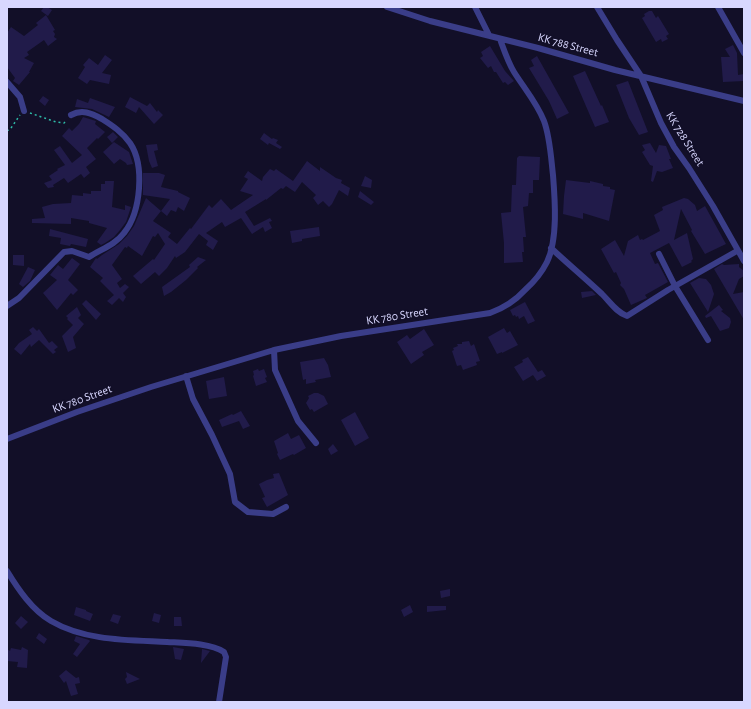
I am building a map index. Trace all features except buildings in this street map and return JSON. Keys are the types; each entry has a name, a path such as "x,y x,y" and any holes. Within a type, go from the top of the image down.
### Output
{"street":[{"name":"KK 788 Street","path":"387,7 430,21 489,35 641,76 744,101"},
{"path":"475,7 489,35"},
{"name":"KK 728 Street","path":"597,7 641,76 660,123 713,206 744,261"},
{"path":"718,7 744,53"},
{"name":"KK 780 Street","path":"7,439 77,412 186,376 274,350 341,336 490,314 504,308 530,286 542,272 548,261 554,231 555,198 552,158 544,122 535,103 513,71 500,39"},
{"path":"7,82 20,97 24,111"},
{"path":"7,306 19,298 64,252 72,251 89,257 117,241 126,232 135,212 138,199 139,174 137,161 130,144 118,129 93,114 77,112 71,115"},
{"path":"551,248 616,309 623,315 627,316 737,251"},
{"path":"659,254 708,340"},
{"path":"274,350 275,370 298,421 316,443"},
{"path":"186,376 193,399 230,474 235,502 248,512 273,514 286,507"},
{"path":"7,571 28,600 39,612 51,621 72,630 95,636 185,643 214,648 224,652 226,658 219,702"}],"path":[{"path":"7,132 24,111 64,123 71,115"}]}
